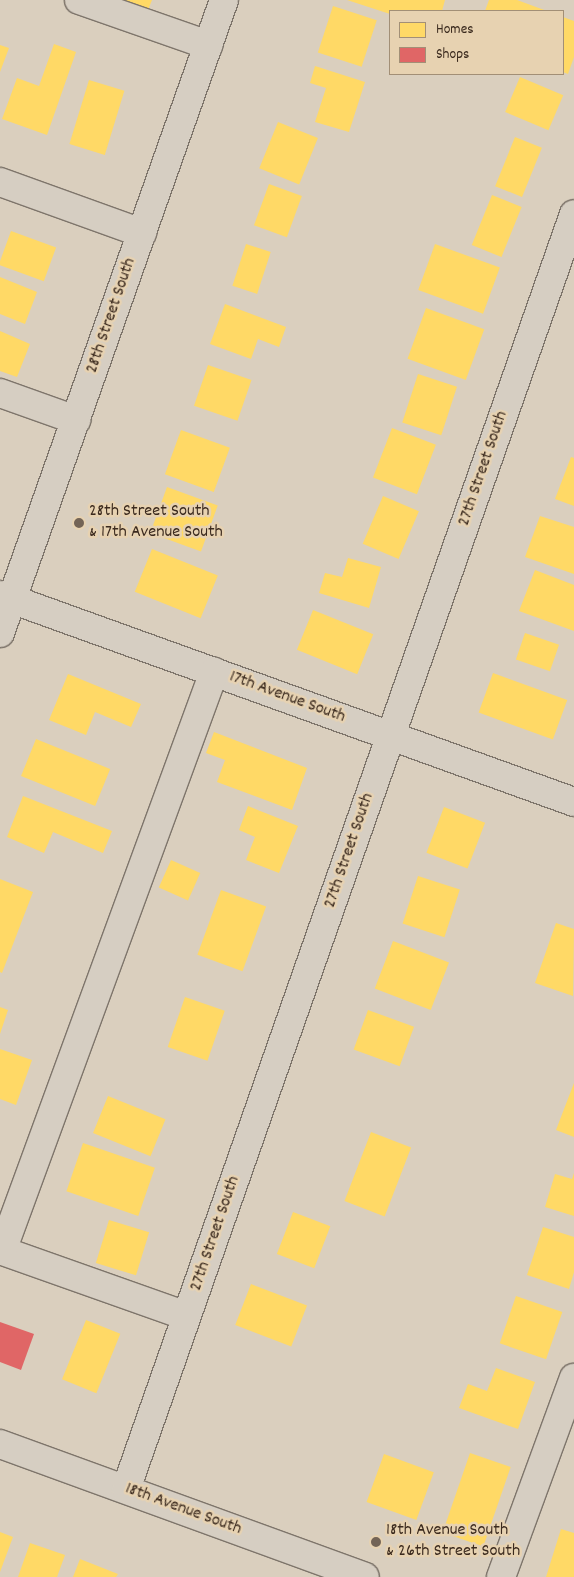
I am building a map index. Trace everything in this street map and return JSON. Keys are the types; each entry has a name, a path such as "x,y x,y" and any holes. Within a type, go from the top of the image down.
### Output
{"street":[{"path":"79,0 208,45"},
{"name":"28th Street South","path":"0,633 6,597 76,420 224,0"},
{"path":"0,182 142,233"},
{"name":"27th Street South","path":"126,1489 574,214"},
{"path":"0,393 76,420"},
{"name":"17th Avenue South","path":"6,597 574,802"},
{"path":"186,1316 1,1250 214,672"},
{"path":"501,1577 574,1378"},
{"name":"18th Avenue South","path":"0,1444 126,1489 331,1571 365,1577"}],"building: Homes":[{"path":"120,0 152,0 148,10"},
{"path":"347,0 445,0 442,10 389,10 389,14"},
{"path":"489,0 517,0 544,10 485,10"},
{"path":"333,6 377,20 362,67 318,53"},
{"path":"564,17 574,21 574,57 568,74 564,72"},
{"path":"54,44 76,52 47,135 2,119 17,78 39,86"},
{"path":"0,45 9,48 0,72"},
{"path":"315,66 365,82 349,132 315,122 326,88 310,83"},
{"path":"520,77 563,95 548,130 505,112"},
{"path":"89,80 124,91 105,155 69,144"},
{"path":"278,122 318,138 299,184 259,168"},
{"path":"515,137 542,148 522,197 495,186"},
{"path":"269,184 302,196 287,237 254,225"},
{"path":"492,195 522,207 501,257 472,245"},
{"path":"11,231 56,247 44,281 0,265"},
{"path":"246,244 271,252 257,294 232,286"},
{"path":"435,244 500,268 483,314 418,290"},
{"path":"0,277 37,292 25,324 0,314"},
{"path":"225,304 286,327 279,347 258,339 251,359 210,344"},
{"path":"426,308 484,329 466,380 408,359"},
{"path":"0,331 30,344 17,377 0,371"},
{"path":"208,365 251,380 237,421 194,406"},
{"path":"418,374 457,387 441,435 402,423"},
{"path":"392,428 436,445 417,494 373,477"},
{"path":"181,430 230,448 214,492 165,474"},
{"path":"571,457 574,458 574,506 555,499"},
{"path":"167,487 218,505 201,552 150,533"},
{"path":"383,496 419,511 399,559 363,544"},
{"path":"540,516 574,527 574,574 525,557"},
{"path":"152,549 218,576 201,618 135,592"},
{"path":"348,558 381,567 369,608 319,593 325,573 342,577"},
{"path":"535,570 574,585 574,631 519,611"},
{"path":"313,610 373,634 357,674 297,650"},
{"path":"525,633 559,645 550,671 516,659"},
{"path":"493,673 567,700 553,739 479,712"},
{"path":"68,674 141,704 131,727 95,712 86,735 49,720"},
{"path":"214,732 307,768 292,810 217,782 225,760 206,753"},
{"path":"36,739 110,769 95,806 21,776"},
{"path":"23,796 112,831 103,853 53,832 44,853 7,837"},
{"path":"248,806 298,826 279,873 246,860 255,837 239,830"},
{"path":"444,807 485,823 468,869 426,853"},
{"path":"171,860 200,873 188,900 159,887"},
{"path":"418,876 460,890 444,937 403,924"},
{"path":"0,879 33,892 2,973 0,972"},
{"path":"221,890 266,906 243,971 197,955"},
{"path":"556,923 574,929 573,996 535,983"},
{"path":"393,941 449,963 431,1010 375,989"},
{"path":"185,997 225,1011 207,1061 168,1047"},
{"path":"0,1007 8,1010 0,1034"},
{"path":"368,1010 414,1027 400,1066 354,1049"},
{"path":"0,1049 32,1060 16,1105 0,1099"},
{"path":"574,1083 574,1137 556,1130"},
{"path":"108,1096 165,1119 151,1156 93,1133"},
{"path":"371,1132 411,1147 385,1216 344,1201"},
{"path":"83,1143 155,1168 138,1216 66,1191"},
{"path":"574,1173 574,1216 545,1207 555,1174 572,1179"},
{"path":"293,1212 330,1226 314,1268 277,1254"},
{"path":"109,1220 149,1232 136,1275 96,1263"},
{"path":"543,1227 574,1237 574,1272 569,1289 527,1275"},
{"path":"251,1284 307,1306 291,1347 235,1325"},
{"path":"516,1296 562,1312 546,1359 500,1343"},
{"path":"86,1320 120,1334 96,1393 62,1379"},
{"path":"496,1368 535,1382 518,1429 459,1408 468,1384 487,1391"},
{"path":"470,1453 511,1467 483,1546 443,1532"},
{"path":"384,1454 434,1472 416,1520 367,1502"},
{"path":"561,1529 574,1533 574,1577 546,1577"},
{"path":"0,1532 13,1537 0,1572"},
{"path":"30,1543 65,1555 57,1577 18,1577"},
{"path":"80,1559 118,1574 116,1577 73,1577"}],"building: Shops":[{"path":"0,1322 34,1334 21,1370 0,1362"}],"place":[{"name":"28th Street South & 17th Avenue South","path":"79,523"},
{"name":"18th Avenue South & 26th Street South","path":"376,1542"}]}
